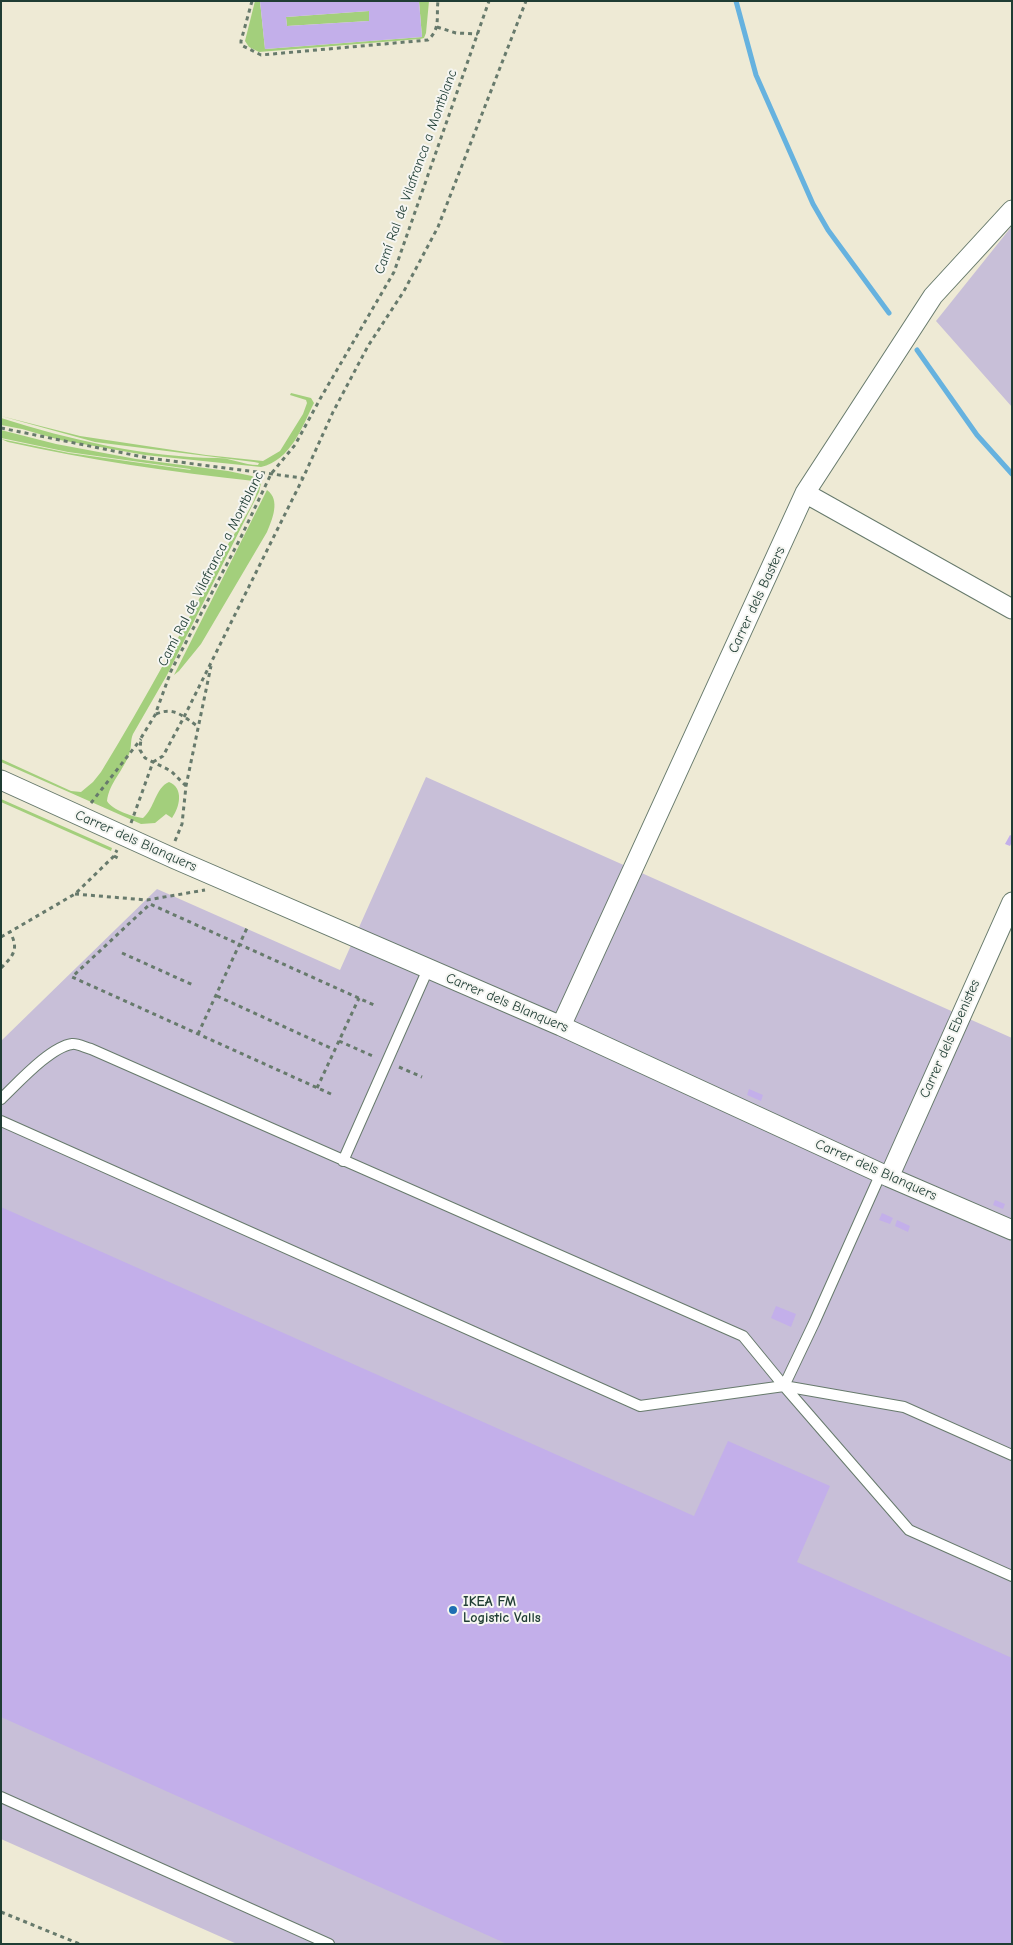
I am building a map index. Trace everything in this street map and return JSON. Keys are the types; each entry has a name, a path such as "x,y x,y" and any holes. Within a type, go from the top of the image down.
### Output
{"street":[{"name":"Carrer dels Basters","path":"561,1026 805,494 933,296 1012,210"},
{"path":"805,494 1012,610"},
{"name":"Carrer dels Blanquers","path":"1,780 168,856 561,1026 1012,1230"},
{"name":"Carrer dels Ebenistes","path":"885,1174 1012,902"}],"lane":[{"path":"344,1160 428,968"},
{"path":"1,1099 52,1052 73,1044 91,1049 743,1336 909,1530 1012,1576"},
{"path":"1,1120 640,1406 784,1386 904,1407 1012,1455"},
{"path":"784,1386 885,1174"},
{"path":"1,1798 329,1944"}],"path":[{"path":"252,1 241,46 261,55 428,40 435,34 437,27 438,1"},
{"name":"Camí Ral de Vilafranca a Montblanc","path":"92,802 141,738 155,714 171,672 241,537 271,474 295,445 394,272 489,1"},
{"path":"133,820 153,762 163,756 184,717 303,478 333,412 368,346 404,291 438,227 526,1"},
{"path":"437,27 456,33 478,34"},
{"path":"1,428 148,458 303,478"},
{"path":"168,856 182,824 186,786 212,661"},
{"path":"155,714 172,711 199,727"},
{"path":"141,738 140,750 144,758 171,771 186,786"},
{"path":"1,937 61,904 75,894 114,856 120,859"},
{"path":"75,894 147,900 202,892 225,881"},
{"path":"330,1094 72,977 150,904 374,1005"},
{"path":"198,1034 247,928"},
{"path":"1,968 15,949 15,941 10,932"},
{"path":"122,953 193,985"},
{"path":"217,996 335,1050"},
{"path":"317,1088 359,998"},
{"path":"339,1041 376,1057"},
{"path":"399,1067 422,1077"},
{"path":"1,1912 80,1944"}],"shaded area":[{"path":"1012,226 1012,407 936,321"},
{"path":"426,777 1012,1038 1012,1944 237,1944 1,1839 1,1041 157,889 340,970"}],"green space":[{"path":"255,1 260,1 265,49 422,37 419,1 429,1 424,38 259,52 249,47 245,41"},
{"path":"369,11 369,21 287,26 286,17"},
{"path":"291,393 311,398 314,403 300,432 288,450 271,463 261,467 145,455 60,440 1,425 1,418 81,440 135,451 190,457 222,458 258,465 259,463 254,462 95,442 1,416 80,436 206,455 263,461 280,451 303,414 307,403 306,400 290,395"},
{"path":"1,430 56,444 136,459 228,471 252,476 261,483 259,492 167,675 133,734 127,760 108,794 107,801 113,807 129,815 143,818 158,793 169,782 174,785 179,793 179,803 172,818 166,814 155,823 141,824 1,762 1,759 71,791 81,792 93,782 133,718 228,545 250,509 258,484 254,481 131,465 8,442 1,439 69,453 191,470 68,452 1,438"},
{"path":"267,490 274,499 274,510 267,532 201,644 174,675"},
{"path":"1,799 112,848 111,851 1,802"}],"building":[{"path":"260,1 419,1 422,37 265,49","holes":["369,11 369,21 287,26 286,17"]},
{"path":"1010,835 1012,836 1012,842 1010,846 1005,844"},
{"path":"749,1089 763,1095 761,1101 747,1095"},
{"path":"995,1200 1005,1204 1003,1209 993,1205"},
{"name":"IKEA FM Logistic Valls","path":"1,1207 694,1516 728,1441 830,1486 797,1562 1012,1658 1012,1944 507,1944 1,1717"},
{"path":"882,1213 893,1218 890,1224 879,1220"},
{"path":"897,1220 910,1226 908,1232 895,1226"},
{"path":"776,1306 796,1314 791,1327 771,1318"}],"waterway":[{"path":"736,1 756,75 813,204 828,230 889,313"},
{"path":"917,350 977,435 1012,474"}],"place":[{"name":"IKEA FM Logistic Valls","path":"453,1610"}]}
